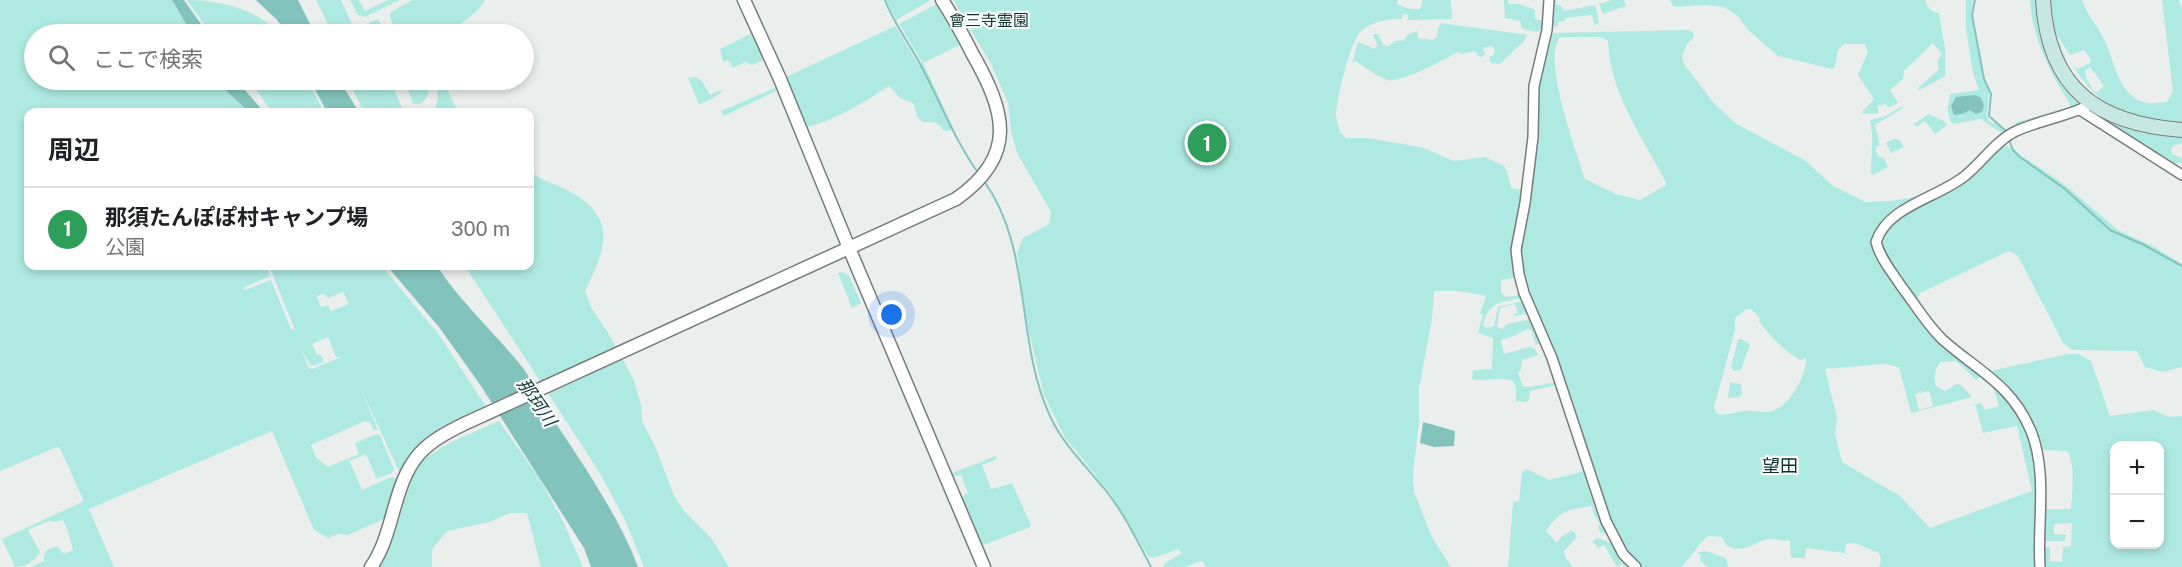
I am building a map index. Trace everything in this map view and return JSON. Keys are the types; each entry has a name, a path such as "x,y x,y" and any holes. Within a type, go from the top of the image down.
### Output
{"main road":[{"path":"2043,0 2048,33 2060,66 2086,107 2136,124 2182,130"}],"street":[{"path":"744,0 780,79 984,567"},
{"path":"371,567 387,538 402,485 410,467 431,443 466,423 956,199 981,179 996,154 1001,127 995,99 984,74 942,0"},
{"path":"1549,0 1547,30 1534,86 1533,137 1525,203 1516,250 1519,274 1524,293 1552,358 1606,521 1618,547 1636,567"},
{"path":"2040,567 2040,475 2037,448 2030,429 2014,401 2000,385 1934,330 1884,260 1876,242 1886,225 1908,208 1962,179 2012,134 2032,124 2086,107 2182,175"}],"green space":[{"path":"0,0 172,0 186,24 24,24 24,90 225,90 245,108 24,108 24,270 268,270 270,276 243,288 245,290 271,280 291,329 295,330 271,270 385,270 439,335 487,408 446,426 429,438 402,471 399,471 361,389 378,430 373,430 370,422 365,421 311,445 316,457 328,467 359,454 355,443 377,434 380,435 394,469 392,473 377,479 366,454 347,462 350,462 362,490 391,477 398,481 388,517 348,535 339,534 328,538 314,530 272,431 89,509 114,567 31,567 44,561 47,550 57,546 64,554 73,550 63,520 49,521 28,530 40,552 29,563 15,567 2,539 82,502 83,499 57,447 0,471","holes":["343,292 349,304 331,311 328,305 321,307 317,296 324,294 328,298","328,337 336,357 341,357 312,369 309,368 301,349 310,365 324,362 321,355 317,355 312,344"]},
{"path":"187,0 225,4 249,12 269,24 204,24"},
{"path":"316,0 341,0 352,24 328,24"},
{"path":"350,0 359,0 365,11 388,0 400,0 365,17 358,15"},
{"path":"412,0 485,0 460,24 392,24 390,13"},
{"path":"886,0 931,0 896,20"},
{"name":"會三寺霊園","path":"953,0 1398,0 1397,4 1410,9 1420,9 1423,0 1451,0 1452,19 1408,20 1408,15 1403,14 1402,19 1381,21 1362,30 1349,56 1339,95 1336,114 1340,132 1346,138 1367,138 1421,147 1454,161 1486,157 1504,166 1511,188 1529,191 1537,87 1550,35 1555,33 1686,30 1693,32 1694,37 1687,44 1682,56 1684,64 1712,101 1735,123 1806,161 1832,185 1865,202 1892,201 1924,195 1938,189 2001,146 2007,146 2065,185 2118,230 2156,248 2182,264 2182,367 2163,372 2145,367 2137,351 2072,350 2063,343 2018,256 2009,251 1920,293 1918,298 1933,324 1982,375 1976,380 1956,361 1941,362 1936,370 1936,386 1945,391 1956,384 1961,385 1972,397 1911,413 1899,367 1884,364 1825,369 1837,418 1835,434 1842,462 1900,496 1930,528 2032,491 2017,426 1983,433 1975,404 1981,403 1985,410 1999,406 1990,379 2000,386 2029,430 2039,475 2038,567 1879,567 1881,560 1879,553 1855,543 1846,544 1845,553 1806,548 1805,558 1791,558 1790,541 1769,539 1738,549 1726,545 1722,537 1708,536 1681,567 1639,567 1624,552 1600,510 1607,533 1601,533 1598,528 1600,523 1594,515 1592,506 1565,512 1546,531 1557,543 1562,536 1571,531 1574,532 1577,537 1564,551 1565,557 1573,567 1508,567 1513,502 1519,501 1522,472 1527,469 1549,480 1581,472 1587,461 1521,277 1501,280 1501,292 1505,297 1516,296 1520,290 1523,298 1502,302 1492,307 1483,325 1486,328 1494,326 1498,307 1523,301 1529,313 1515,316 1513,314 1518,313 1515,304 1500,308 1497,327 1503,329 1507,324 1532,319 1542,342 1536,345 1531,330 1527,329 1501,341 1504,354 1530,347 1535,349 1538,355 1522,360 1518,373 1523,386 1530,387 1557,382 1557,385 1530,391 1527,402 1516,401 1516,387 1513,381 1472,379 1473,370 1492,369 1493,338 1478,333 1483,315 1480,313 1486,296 1458,291 1434,291 1432,319 1419,388 1419,422 1413,474 1414,492 1432,537 1451,567 1206,567 1200,561 1186,567 1163,567 1165,563 1182,553 1178,549 1154,558 1148,556 1112,496 1064,436 1044,395 1027,323 1017,253 1023,238 1049,224 1051,212 1017,153 1011,131 1008,103 991,64","holes":["1560,37 1602,37 1608,41 1610,60 1621,97 1666,185 1640,200 1616,194 1585,179 1568,128 1558,85 1555,65 1556,49","1747,309 1751,309 1783,348 1800,360 1806,358 1804,373 1796,389 1779,408 1766,412 1744,411 1723,415 1716,413 1714,407 1735,330 1735,318","1929,391 1933,406 1919,410 1915,394"]},
{"path":"1504,0 1508,0 1508,4 1520,4 1535,10 1535,19 1545,21 1541,30 1537,32 1522,29 1520,21 1505,18"},
{"path":"1553,0 1556,0 1557,5 1560,5 1564,11 1595,5 1599,23 1594,25 1592,15 1565,18 1565,21 1558,22 1558,27 1551,25"},
{"path":"1612,0 1624,0 1626,6 1603,14 1599,4"},
{"path":"1670,0 1925,0 1930,9 1939,13 1945,48 1945,76 1920,90 1917,89 1939,69 1937,61 1942,54 1933,43 1904,71 1903,79 1890,90 1898,103 1888,108 1886,104 1878,106 1878,114 1861,113 1874,99 1858,75 1868,52 1865,44 1844,44 1838,50 1835,67 1832,69 1778,56 1747,29 1739,17 1724,7 1706,5 1677,7 1673,6"},
{"path":"1966,0 1973,0 1971,14 1984,81 1989,92 1987,116 1989,121 2000,126 2004,135 1981,119 1953,124 1949,117 1950,94 1979,90 1973,73 1966,28"},
{"path":"2030,0 2038,0 2041,29 2084,104 2019,126 2014,123 2069,107 2070,104 2038,41"},
{"path":"2048,0 2082,0 2103,37 2123,86 2138,100 2148,103 2167,102 2173,91 2162,0 2179,0 2182,9 2182,143 2173,146 2171,150 2172,154 2182,158 2182,163 2175,163 2174,167 2091,113 2092,110 2113,124 2145,134 2145,123 2122,112 2095,94 2080,76 2073,65 2078,69 2090,63 2091,60 2084,50 2070,55 2055,32 2069,68 2067,70 2054,38","holes":["2090,67 2104,86 2097,92 2094,91 2087,80 2085,71"]},
{"path":"940,2 962,44 923,63 954,130 944,131 935,123 923,122 917,117 914,104 900,98 889,86 839,115 807,127 786,77 895,26 919,65 922,62 899,24"},
{"path":"378,19 381,24 370,24"},
{"path":"1441,23 1527,35 1525,40 1500,64 1491,63 1489,60 1495,52 1493,46 1483,48 1485,54 1482,57 1478,56 1475,51 1462,54 1458,52 1423,70 1394,80 1380,77 1355,61 1352,63 1358,42 1375,49 1377,45 1373,34 1378,34 1383,45 1388,46 1418,31 1418,38 1432,40 1437,37"},
{"path":"750,34 754,36 776,82 774,83 764,60 752,65 745,62 733,68 728,60 723,62 720,49"},
{"path":"695,77 702,81 710,95 721,90 722,92 699,104 688,78"},
{"path":"777,87 778,90 724,116 721,111"},
{"path":"255,90 312,90 322,108 269,108"},
{"path":"353,90 395,90 402,108 362,108"},
{"path":"408,90 428,90 428,94 420,104 413,104"},
{"path":"438,90 448,90 456,108 435,108"},
{"path":"1902,106 1903,108 1875,125 1880,145 1876,147 1876,151 1879,157 1883,157 1888,167 1873,175 1871,173 1870,120 1886,116"},
{"path":"1928,114 1944,121 1947,125 1935,134 1925,121 1916,127 1914,124"},
{"path":"1899,139 1904,147 1891,153 1886,143"},
{"path":"534,174 584,200 595,211 601,222 602,247 585,291 592,309 634,380 641,405 642,421 654,444 674,495 684,511 712,539 729,567 644,567 625,520 598,470 468,270 534,270"},
{"path":"842,272 849,276 861,303 852,308 838,273"},
{"path":"1741,339 1750,344 1741,370 1734,371 1731,367 1738,340"},
{"path":"2068,354 2079,354 2091,361 2110,416 2153,410 2170,417 2182,416 2182,567 2043,567 2043,547 2050,547 2050,561 2062,562 2063,547 2071,546 2072,523 2054,524 2054,534 2066,535 2065,541 2043,541 2044,509 2071,509 2072,463 2067,451 2042,450 2032,428 2007,389 1990,371"},
{"path":"1730,382 1741,384 1742,394 1739,397 1728,398"},
{"path":"499,421 539,478 563,521 583,567 541,567 527,513 510,513 490,522 447,531 432,549 432,567 378,567 389,545 407,488 417,467 437,450"},
{"path":"996,456 997,459 982,465 991,489 1012,483 1031,525 984,545 962,497 968,493 961,475 953,477 952,473"},
{"path":"1598,538 1613,544 1633,567 1626,567 1622,564 1617,567 1604,545 1598,548 1592,541"},
{"path":"1706,551 1726,558 1728,567 1708,567 1700,561 1701,555 1697,552"}],"water":[{"path":"172,0 184,0 201,24 186,24"},
{"path":"256,0 298,0 310,24 280,24"},
{"path":"225,90 245,90 260,108 245,108"},
{"path":"315,90 345,90 356,108 325,108"},
{"path":"1975,95 1981,98 1984,106 1982,112 1976,114 1970,110 1954,115 1951,106 1956,97"},
{"name":"那珂川","path":"390,270 440,270 512,355 526,373 620,526 638,567 591,567 584,548 481,386 439,327"},
{"path":"1423,422 1455,431 1454,446 1434,447 1420,443"}],"waterway":[{"path":"885,0 926,74 961,146 979,174"},
{"path":"1975,0 1972,15 1984,79 1991,94 1989,116 2007,132"},
{"path":"2008,137 2013,150 2020,157 2065,189 2110,230 2182,266"},
{"path":"984,181 999,208 1010,236 1032,357 1039,387 1050,416 1069,446 1120,510 1151,567"}],"place":[{"name":"那須たんぽぽ村キャンプ場","path":"1207,143"}],"district":[{"name":"望田","path":"1780,465"}]}
